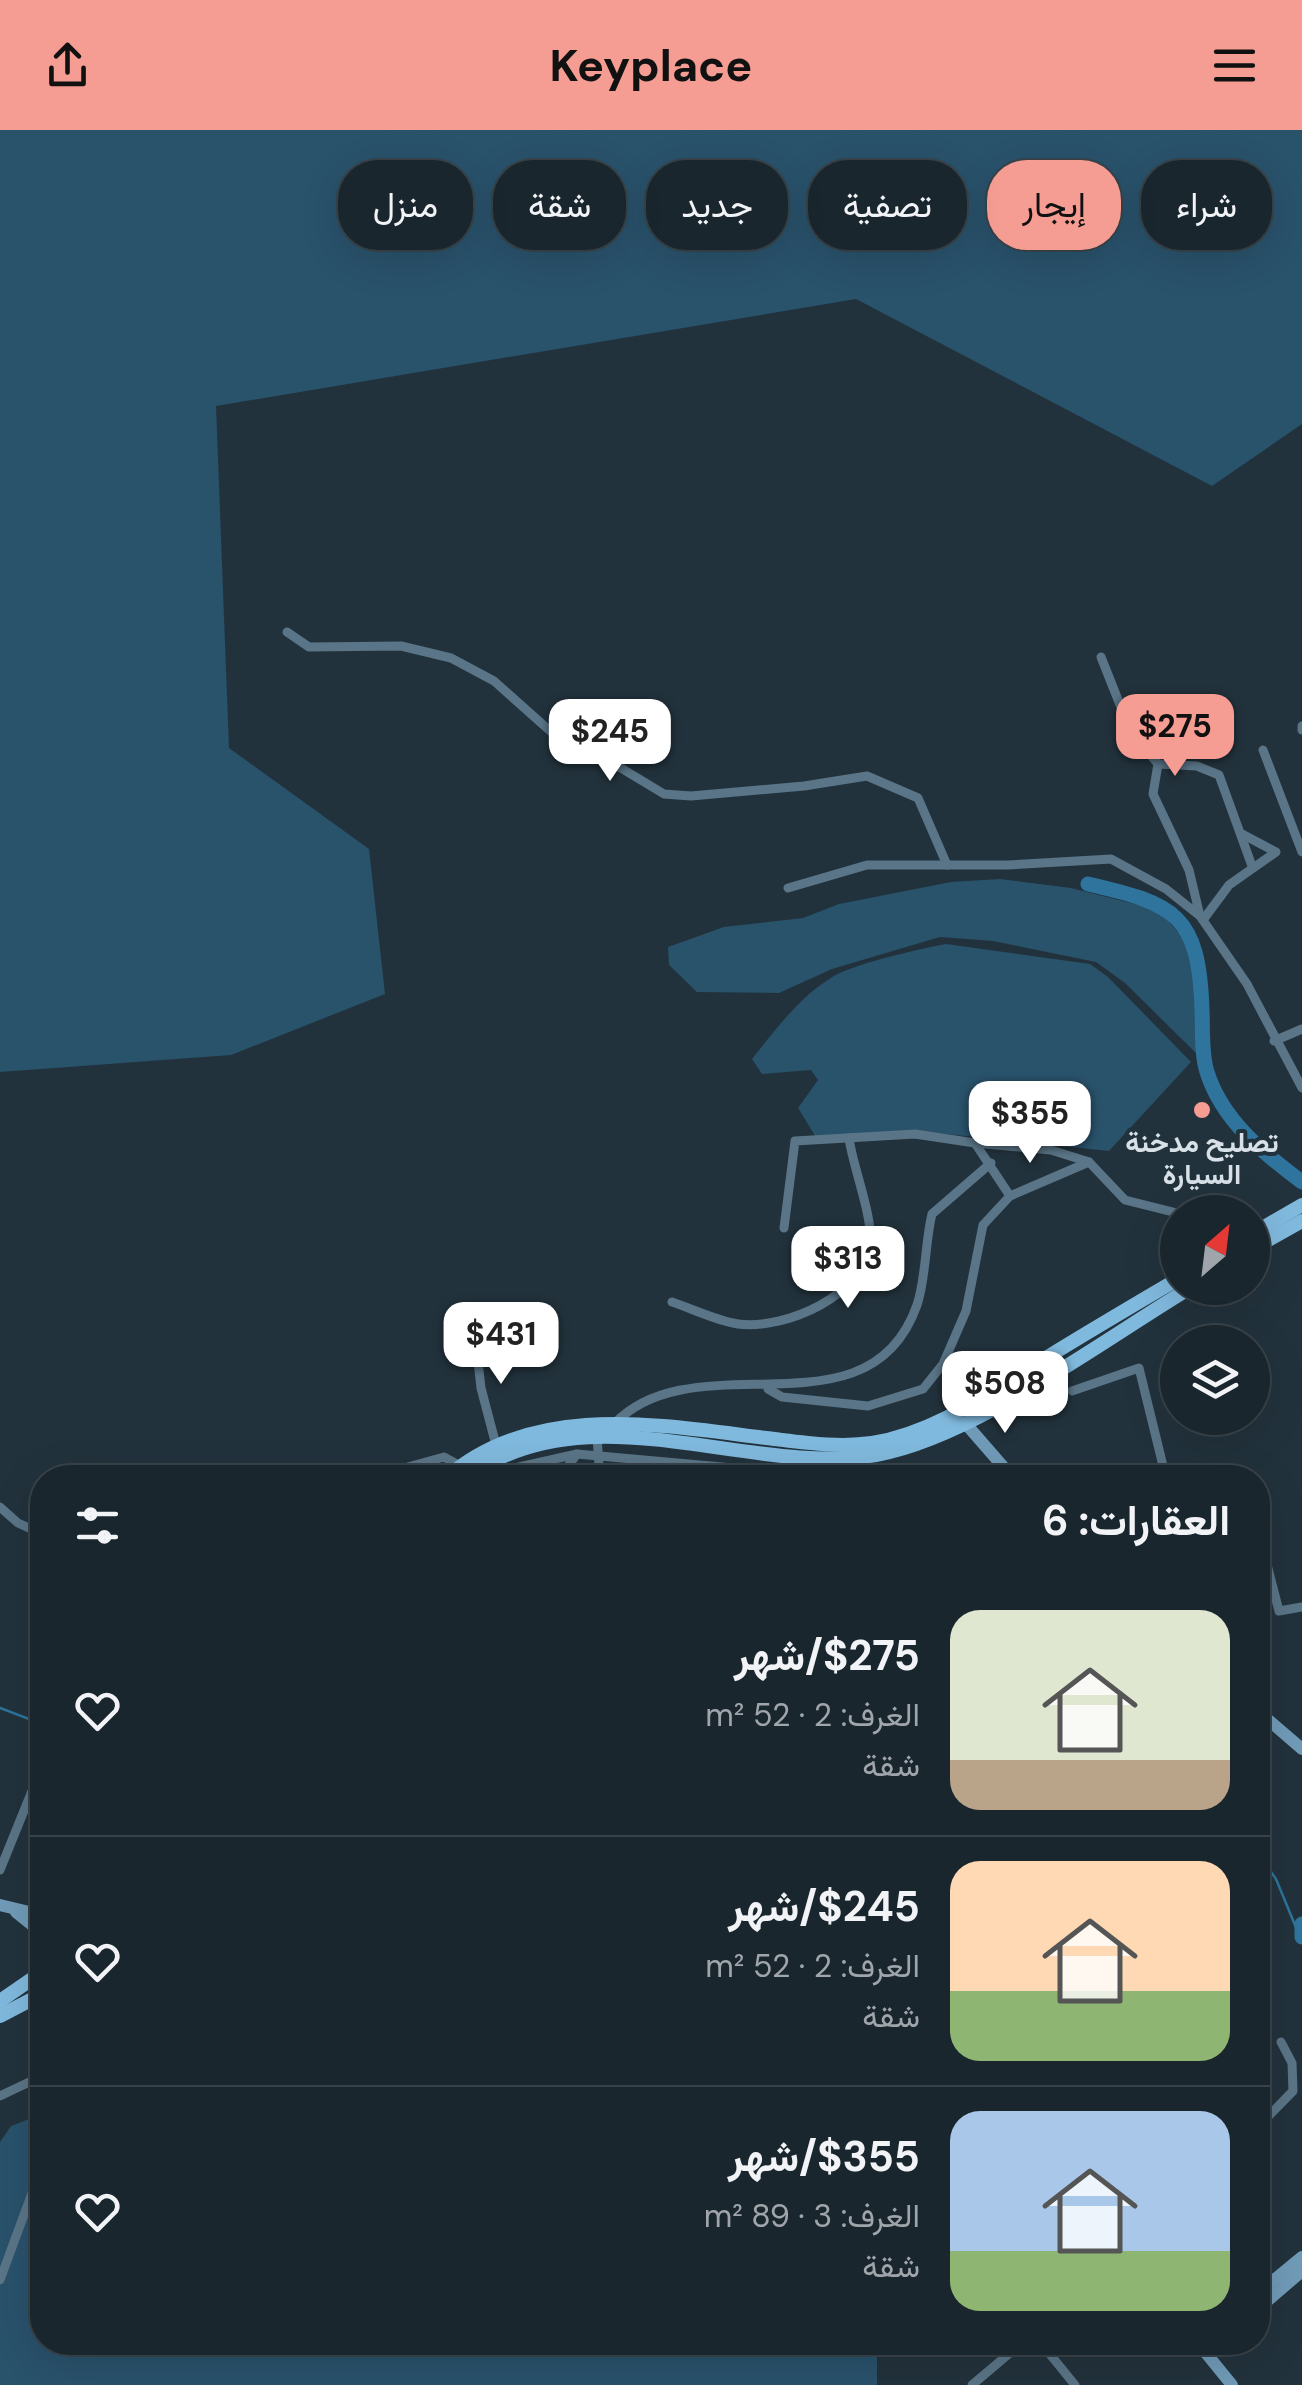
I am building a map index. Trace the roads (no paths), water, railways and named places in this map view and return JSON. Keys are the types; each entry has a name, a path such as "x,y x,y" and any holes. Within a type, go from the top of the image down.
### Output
{"main road":[{"path":"1270,1224 1302,1205"},
{"path":"1270,1239 1302,1221"},
{"path":"474,1465 496,1445 538,1432 615,1423 815,1444 871,1443 900,1436 960,1410 1160,1290"},
{"path":"510,1465 543,1445 597,1438 652,1438 798,1455 876,1455 936,1438 966,1424 1162,1305"},
{"path":"0,2001 30,1980"},
{"path":"0,2016 30,2000"}],"street":[{"path":"287,632 308,646 401,646 424,648 450,658 494,681 558,738 601,756 664,794 691,796 785,788 867,776 918,798 947,865"},
{"path":"1101,657 1130,730 1158,764 1196,766 1219,775 1252,866"},
{"path":"1202,918 1229,885 1252,866 1301,844 1263,750"},
{"path":"1158,764 1152,794 1189,870 1202,918"},
{"path":"1242,834 1276,852"},
{"path":"788,888 867,865 1112,859 1166,889 1202,918 1247,984 1302,1088"},
{"path":"1274,1040 1302,1029"},
{"path":"784,1228 795,1142 915,1134 1051,1150 1089,1162 1126,1200 1160,1209"},
{"path":"672,1302 739,1324 796,1316 831,1301 862,1271 871,1241 849,1138"},
{"path":"976,1144 1010,1196"},
{"path":"766,1387 782,1396 868,1406 923,1389 943,1364 966,1311 983,1225 1010,1196 1089,1162"},
{"path":"615,1423 630,1408 672,1390 704,1384 766,1387 812,1383 850,1372 894,1349 918,1303 932,1214 991,1163"},
{"path":"475,1335 481,1388 496,1445"},
{"path":"1072,1391 1139,1368 1163,1465"},
{"path":"966,1424 1001,1465"},
{"path":"597,1438 598,1465"},
{"path":"568,1465 577,1454"},
{"path":"527,1465 577,1454 681,1465"},
{"path":"786,1465 798,1455"},
{"path":"415,1465 444,1457 456,1465"},
{"path":"0,1506 30,1528"},
{"path":"1270,1576 1279,1610 1302,1607"},
{"path":"1270,1721 1302,1749"},
{"path":"0,1870 30,1796"},
{"path":"5,1907 30,1912"},
{"path":"5,1907 30,1925"},
{"path":"1270,2115 1293,2092 1292,2064 1282,2042"},
{"path":"0,2096 30,2082"},
{"path":"0,2280 30,2191"},
{"path":"1270,2283 1302,2256"},
{"path":"1270,2299 1302,2271"},
{"path":"972,2385 1008,2355"},
{"path":"1051,2355 1076,2385"},
{"path":"1207,2355 1226,2383"}],"waterway":[{"path":"1088,884 1162,907 1188,933 1200,978 1204,1057 1214,1089 1246,1134 1302,1182"},
{"path":"0,1708 30,1719"},
{"path":"1270,1870 1302,1942"},
{"path":"1302,1924 1302,1937"}],"place":[{"name":"تصليح مدخنة السيارة","path":"1202,1110"}]}
